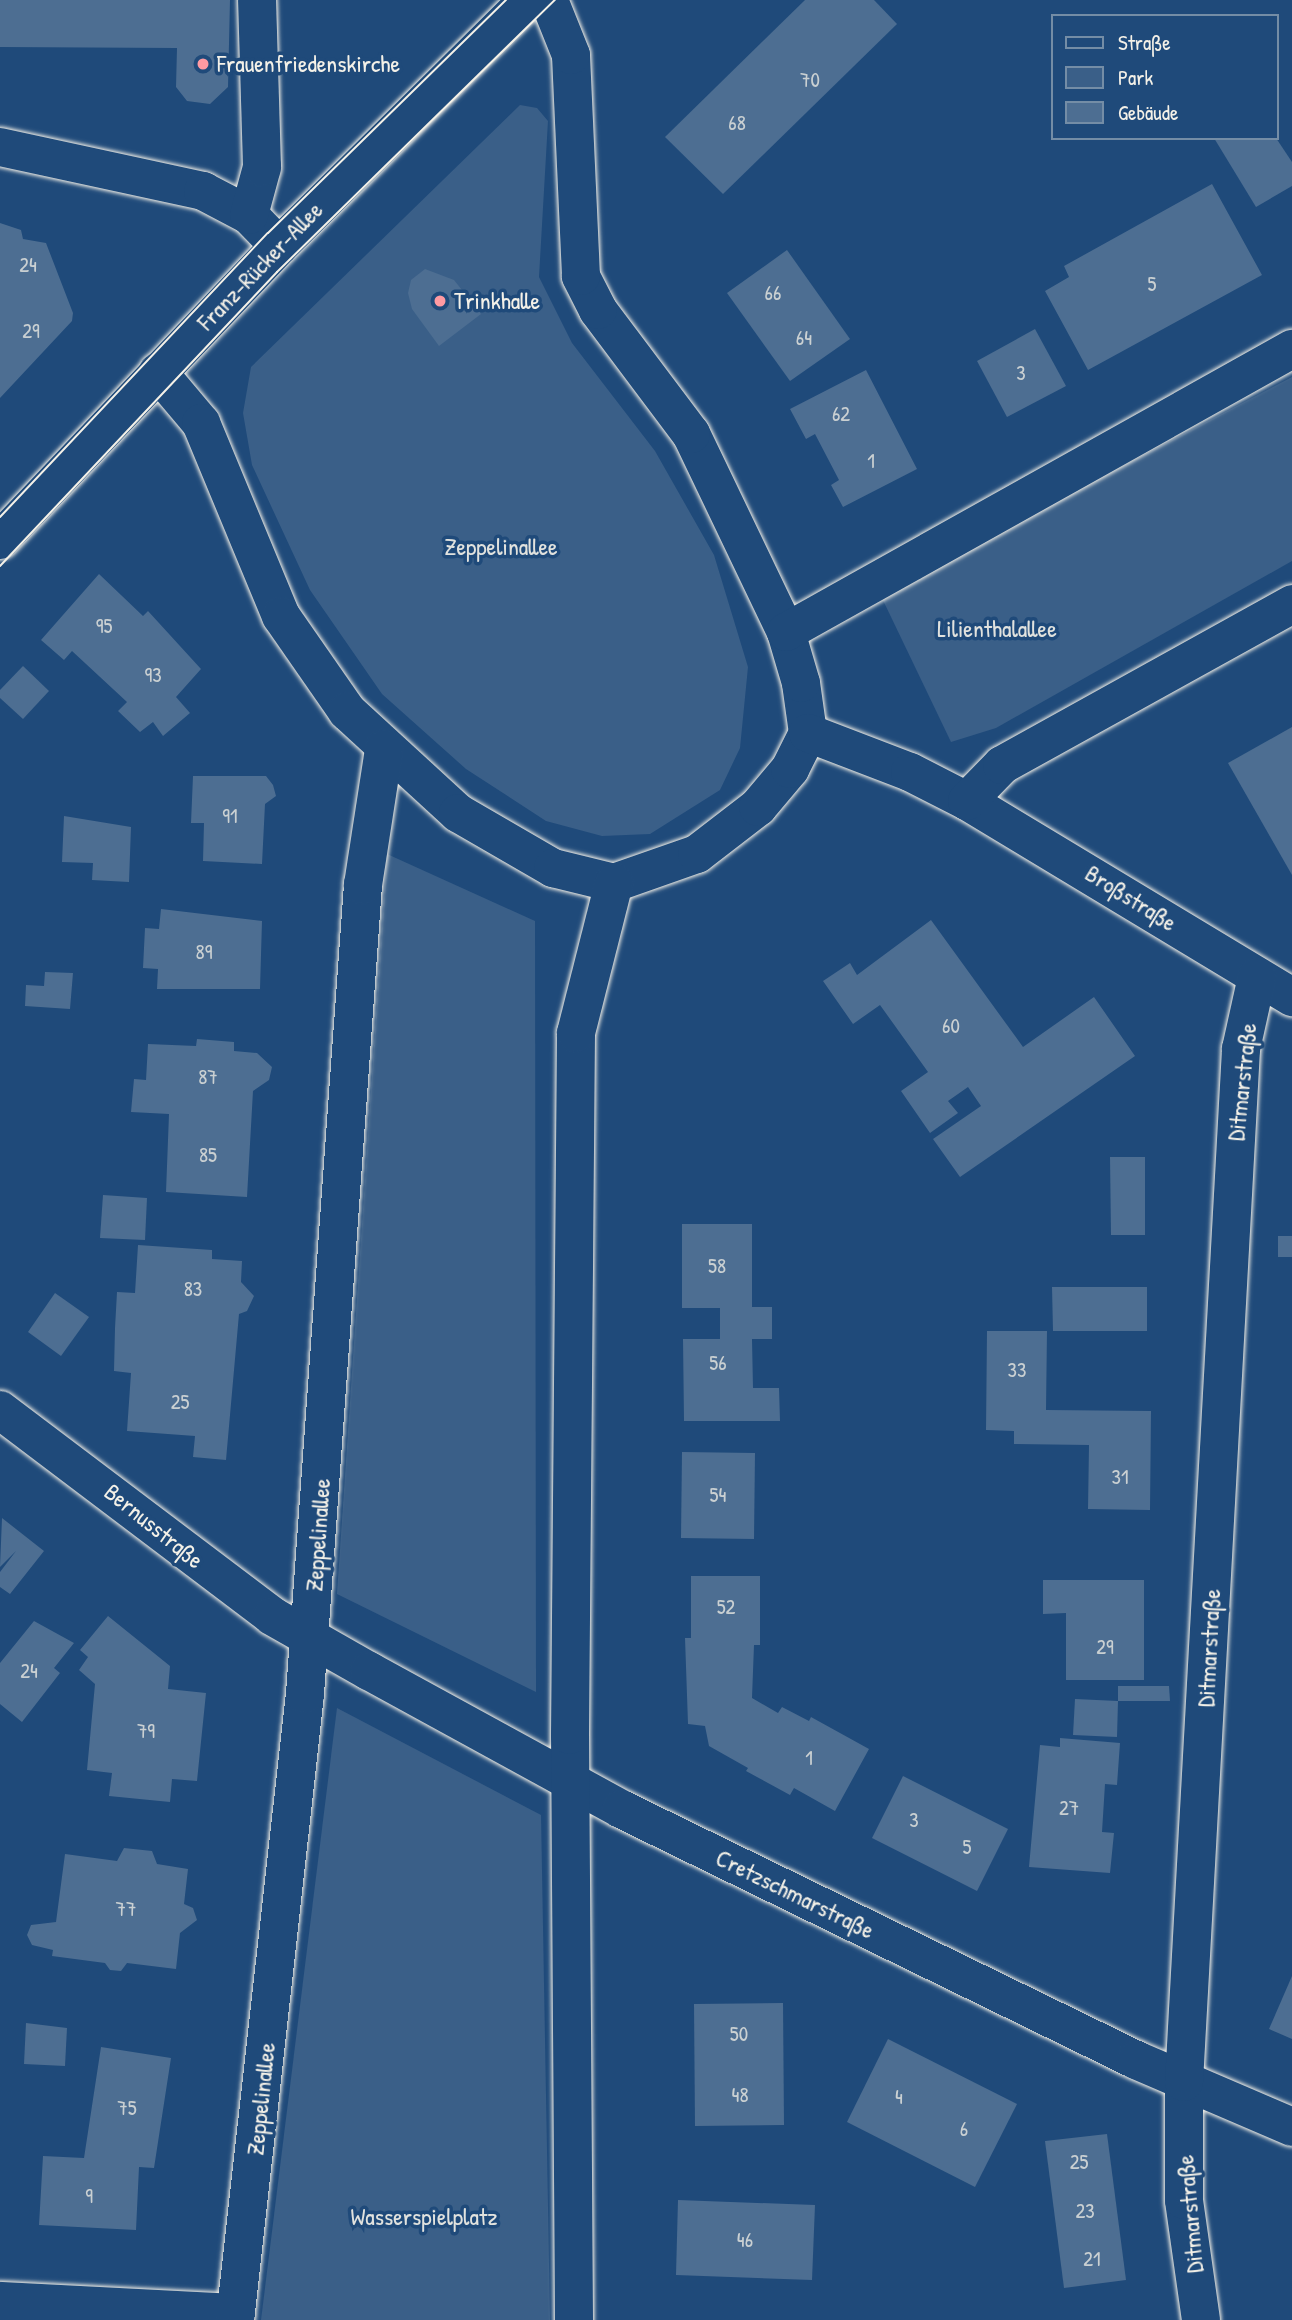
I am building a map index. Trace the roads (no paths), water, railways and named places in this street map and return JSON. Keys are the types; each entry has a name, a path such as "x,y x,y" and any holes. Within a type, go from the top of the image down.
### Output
{"street":[{"path":"249,215 262,167 257,0"},
{"name":"Franz-Rücker-Allee","path":"0,540 279,246 527,0"},
{"path":"158,372 201,423 281,616 347,711 384,750 458,813 553,867 614,883 697,854 730,831 790,769 807,733 786,632 691,434 598,310 581,276 571,55 549,0"},
{"path":"0,148 203,191 249,215 279,246"},
{"path":"786,632 1292,349"},
{"path":"807,733 910,772 967,801 1002,765 1292,604"},
{"name":"Zeppelinallee","path":"235,2316 310,1637 363,885 384,750"},
{"name":"Broßstraße","path":"967,801 1292,998"},
{"path":"574,2320 572,1781 576,1033 614,883"},
{"name":"Ditmarstraße","path":"1200,2320 1184,2200 1184,2082 1241,1049 1256,977"},
{"name":"Bernusstraße","path":"0,1410 90,1475 212,1574 310,1637"},
{"name":"Cretzschmarstraße","path":"310,1637 572,1781 1184,2082 1292,2127"},
{"path":"0,2301 235,2316"}],"tram line":[{"path":"0,517 268,233 506,0"},
{"path":"0,566 277,272 555,0"}],"place":[{"name":"Frauenfriedenskirche","path":"203,64"},
{"name":"Trinkhalle","path":"440,301"}],"park label":[{"name":"Lilienthalallee","path":"997,629"},
{"name":"Wasserspielplatz","path":"424,2217"}]}
